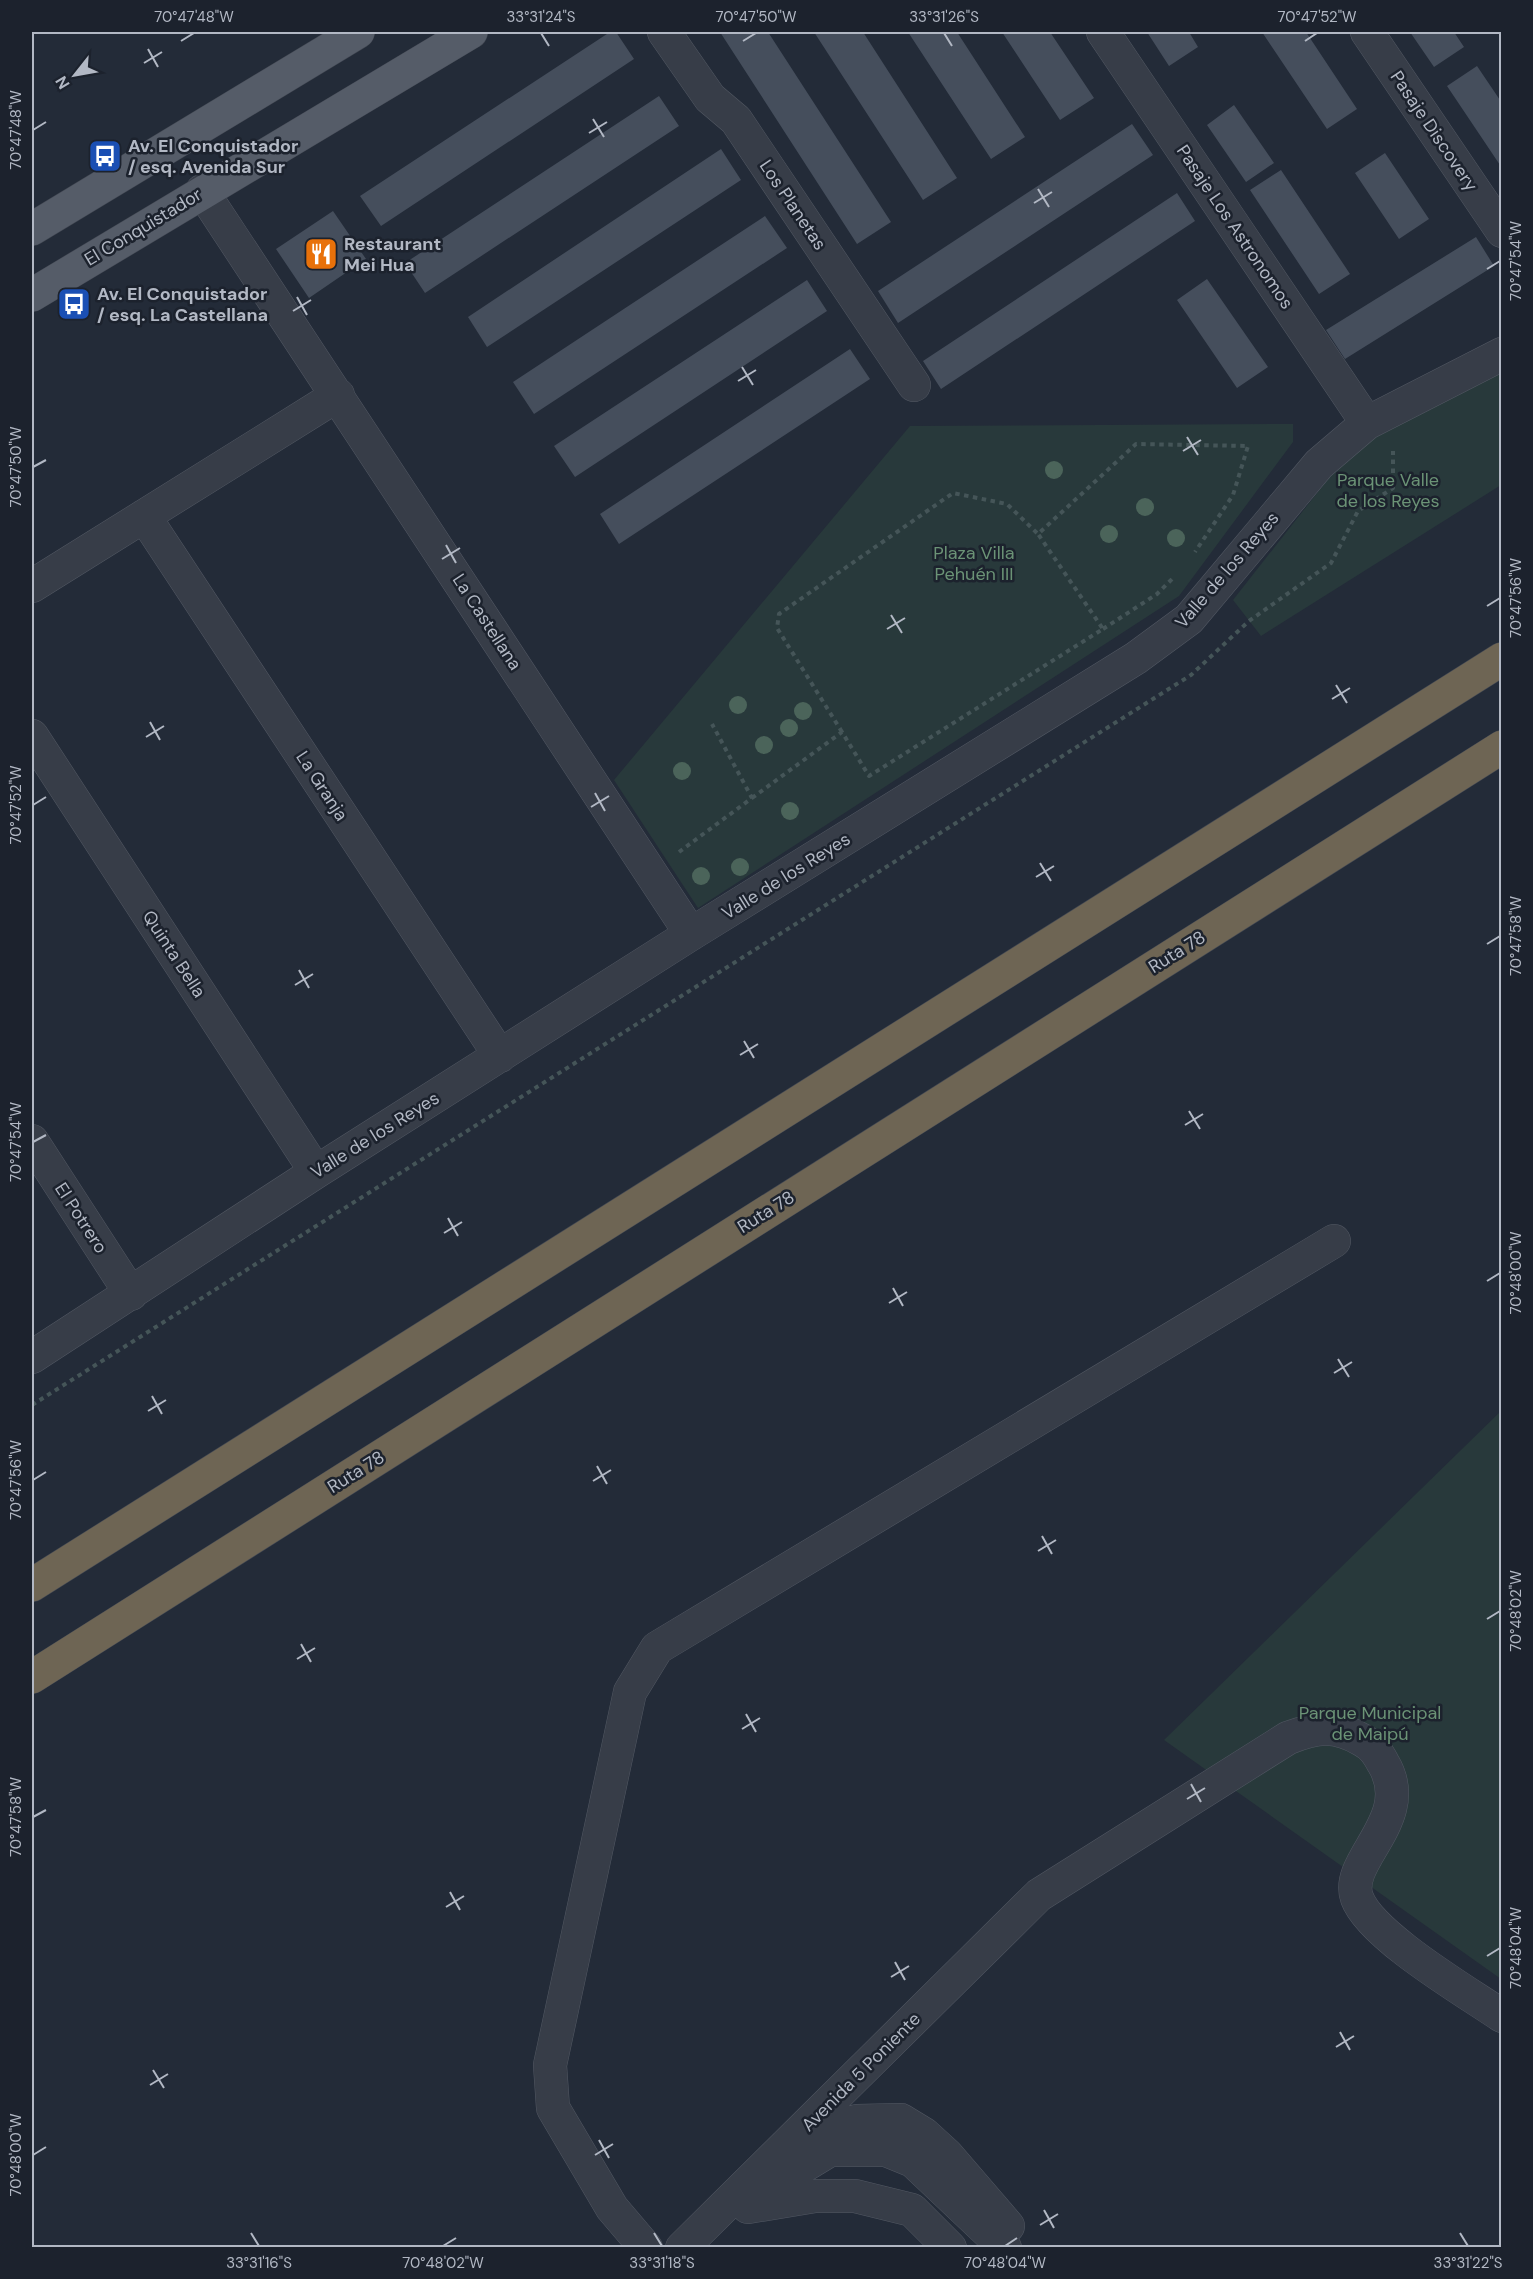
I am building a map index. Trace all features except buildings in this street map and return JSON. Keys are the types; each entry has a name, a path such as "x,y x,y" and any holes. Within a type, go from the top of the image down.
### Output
{"highway":[{"path":"32,1585 1502,659"},
{"name":"Ruta 78","path":"32,1677 1502,747"}],"main road":[{"path":"32,229 358,32"},
{"name":"El Conquistador","path":"32,295 202,191 471,32"}],"street":[{"name":"Los Planetas","path":"664,32 710,98 736,120 914,385"},
{"name":"Pasaje Los Astronomos","path":"1103,32 1367,423"},
{"name":"Pasaje Discovery","path":"1367,32 1502,231"},
{"name":"La Castellana","path":"202,191 692,934"},
{"name":"Valle de los Reyes","path":"32,1357 316,1172 692,934 1091,689 1163,640 1189,619 1319,464 1367,423 1502,354"},
{"path":"32,586 338,395"},
{"name":"La Granja","path":"144,516 500,1056"},
{"name":"Quinta Bella","path":"32,736 316,1172"},
{"name":"El Potrero","path":"32,1141 131,1294"},
{"path":"646,2247 612,2208 553,2108 550,2065 630,1692 657,1648 1334,1241"},
{"name":"Avenida 5 Poniente","path":"684,2247 739,2198 1039,1895 1288,1738 1309,1730 1336,1728 1373,1747 1389,1773 1391,1800 1386,1825 1357,1873 1357,1898 1376,1924 1416,1958 1502,2016"},
{"path":"739,2198 837,2127 857,2121 901,2120 924,2134 947,2155 1026,2247"},
{"path":"739,2198 830,2150 886,2150 913,2162 1005,2247"},
{"path":"739,2198 855,2196 912,2210 950,2247"}],"path":[{"path":"1038,534 1136,444 1248,446 1233,495 1193,555"},
{"path":"1103,629 1038,534 1007,504 953,493 779,614 777,628 868,776 1103,629 1156,594 1179,572"},
{"path":"712,724 752,798"},
{"path":"652,872 842,732"},
{"path":"32,1405 706,979"}],"green space":[{"name":"Parque Valle de los Reyes","path":"1501,371 1501,485 1261,636 1233,600 1354,446"},
{"name":"Plaza Villa Pehuén III","path":"1293,424 1293,442 1179,596 698,908 614,780 910,426"},
{"name":"Parque Municipal de Maipú","path":"1501,1411 1501,1979 1164,1740"}],"place":[{"name":"Av. El Conquistador / esq. Avenida Sur","path":"105,156"},
{"name":"Restaurant Mei Hua","path":"321,254"},
{"name":"Av. El Conquistador / esq. La Castellana","path":"74,304"}]}
